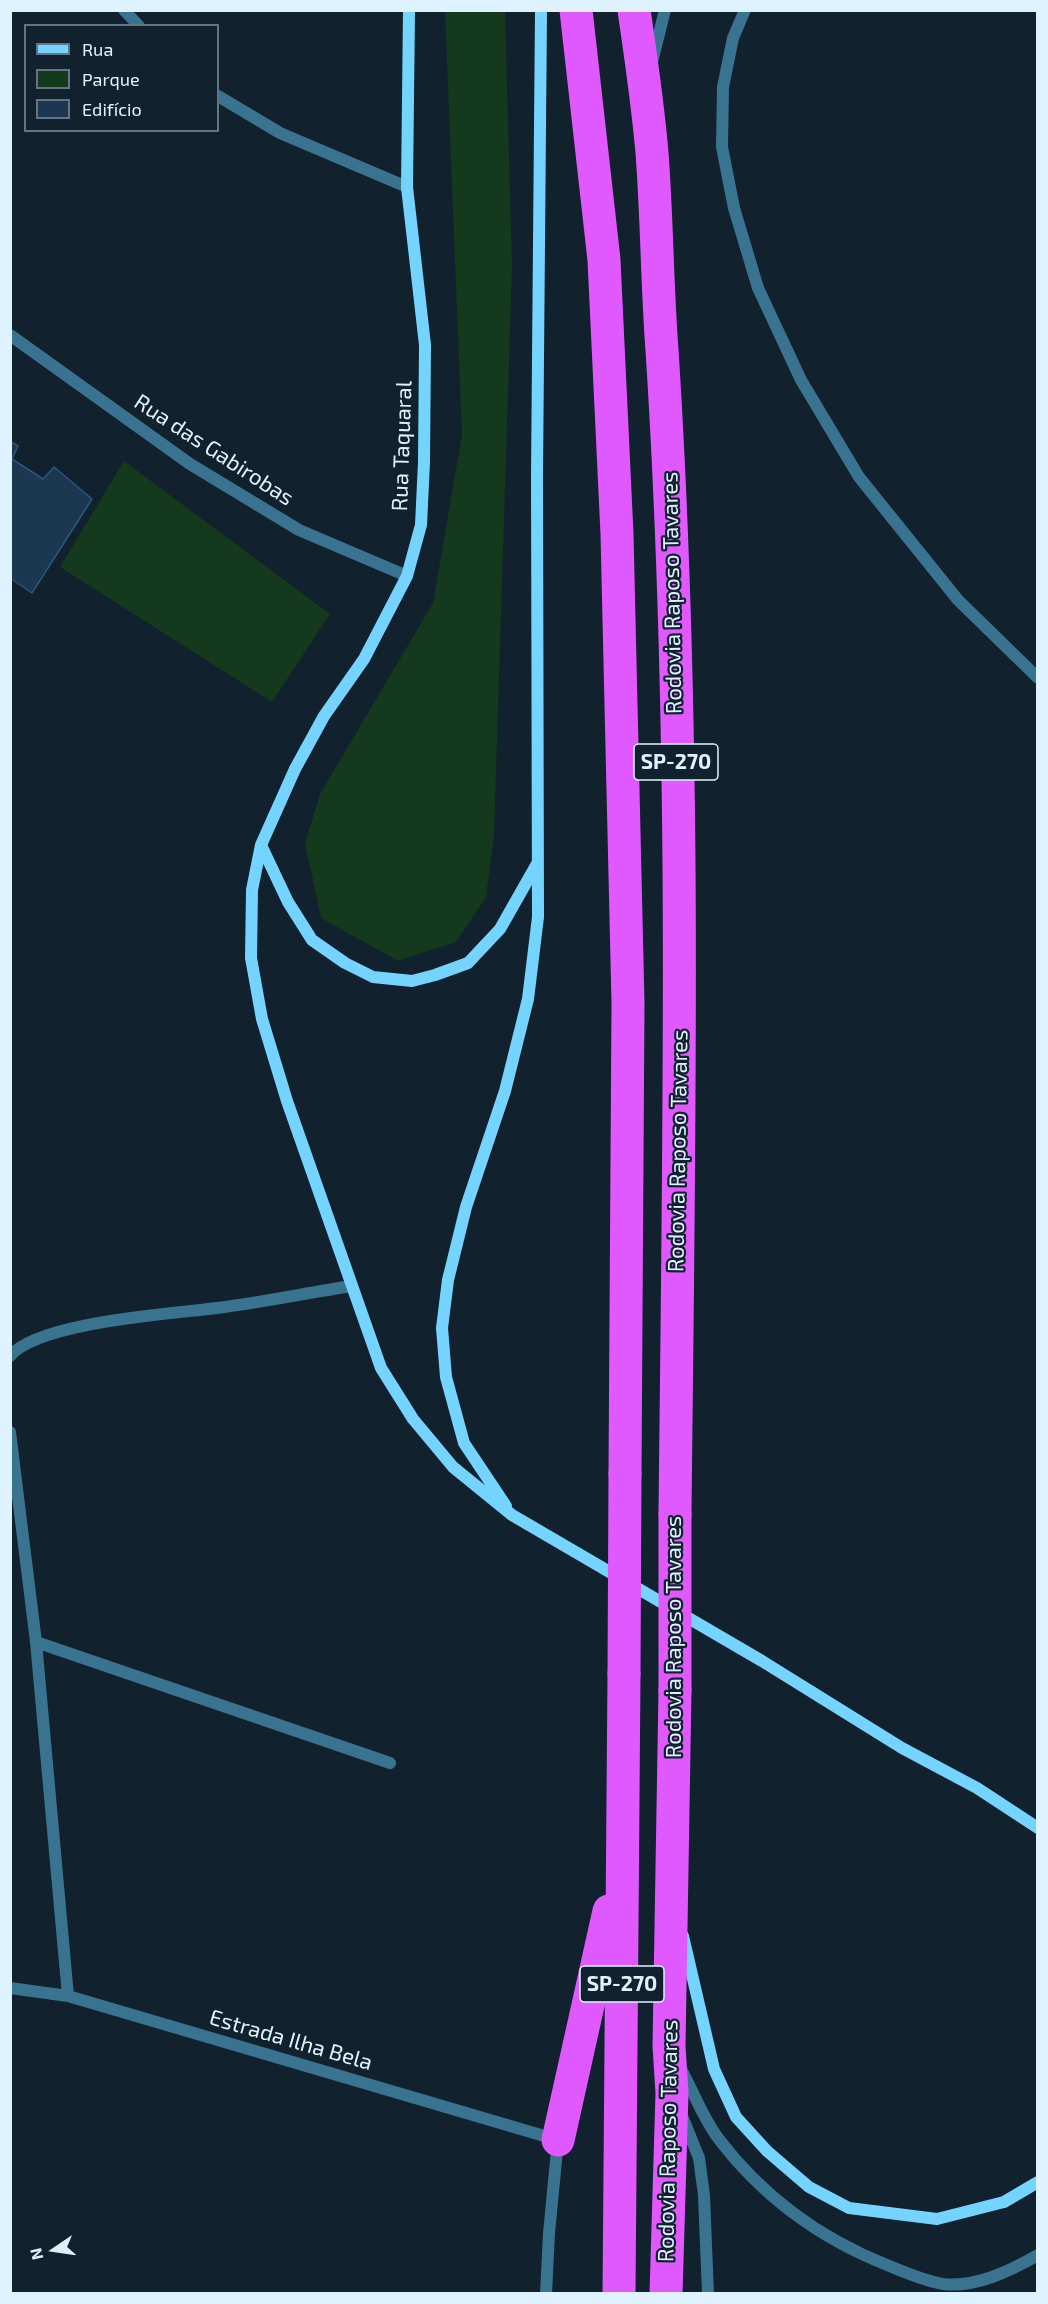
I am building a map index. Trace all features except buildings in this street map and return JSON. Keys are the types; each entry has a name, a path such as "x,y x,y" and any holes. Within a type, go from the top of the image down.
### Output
{"highway":[{"name":"Rodovia Raposo Tavares","path":"576,10 604,260 617,534 627,1003 619,2294"},
{"name":"Rodovia Raposo Tavares","path":"634,10 652,158 670,481 680,932 675,1690 669,2046 672,2093 666,2294"},
{"path":"558,2140 623,1848"}],"main road":[{"name":"Rua Taquaral","path":"408,10 407,188 425,345 421,525 407,576 364,659 324,716 295,769 261,845 252,890 251,958 262,1019 287,1101 381,1368 413,1419 453,1467 512,1515 762,1661 902,1748 977,1788 1038,1828"},
{"path":"512,1515 464,1443 446,1377 442,1328 448,1280 466,1207 505,1091 528,999 538,917 537,463 541,10"},
{"path":"261,845 288,902 312,940 345,963 373,977 412,981 468,963 500,929 539,859"},
{"path":"673,1890 714,2069 736,2117 767,2151 809,2187 849,2208 936,2219 1004,2202 1038,2182"}],"street":[{"path":"124,10 137,24"},
{"path":"645,86 665,10"},
{"path":"745,10 733,38 723,87 722,147 734,208 758,288 801,380 859,477 958,600 1038,678"},
{"path":"219,97 280,134 407,188"},
{"name":"Rua das Gabirobas","path":"10,335 190,464 299,530 407,576"},
{"path":"10,1356 17,1349 30,1343 69,1330 136,1317 217,1308 352,1286"},
{"path":"10,1432 36,1642 68,1996"},
{"path":"36,1642 390,1763"},
{"name":"Estrada Ilha Bela","path":"10,1988 68,1996 558,2140"},
{"path":"669,2046 717,2136 763,2189 804,2222 861,2255 909,2274 944,2284 974,2282 1012,2270 1038,2255"},
{"path":"672,2093 699,2158 704,2195 708,2294"},
{"path":"546,2294 558,2140"}],"green space":[{"path":"445,11 505,11 512,266 494,836 486,897 456,942 398,961 321,918 305,843 320,794 433,603 462,435"},
{"path":"124,461 330,614 272,702 60,567"}]}
